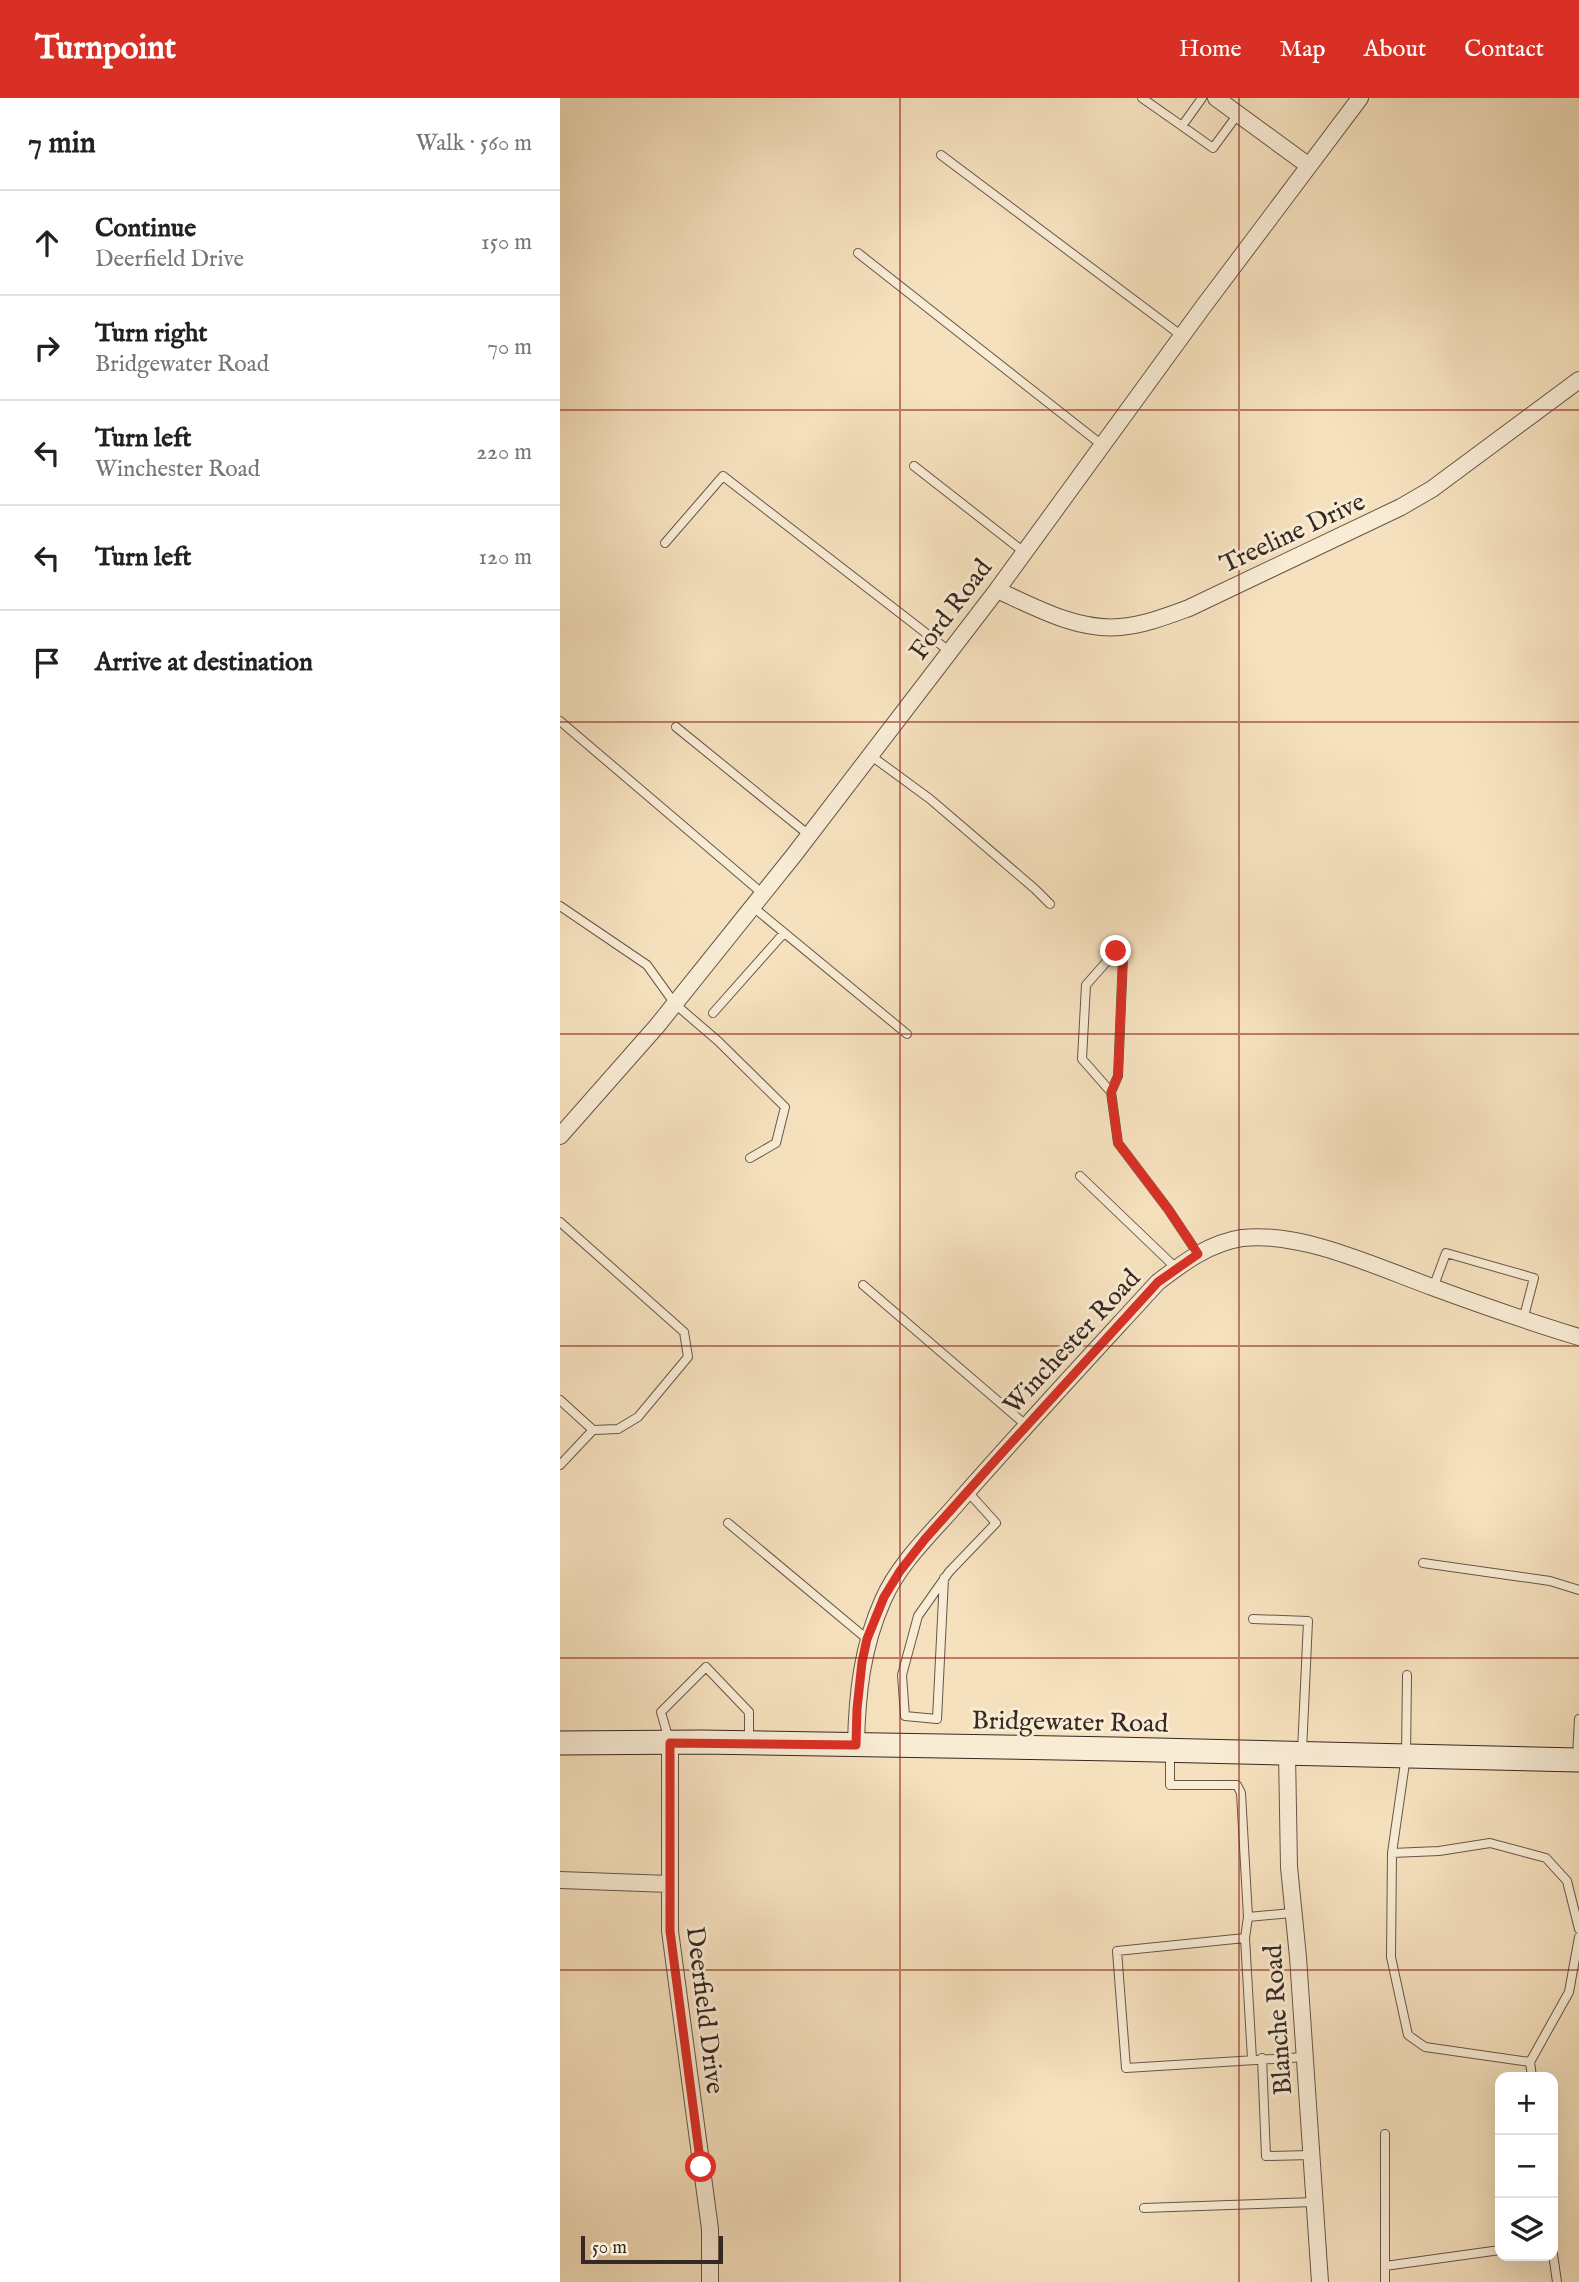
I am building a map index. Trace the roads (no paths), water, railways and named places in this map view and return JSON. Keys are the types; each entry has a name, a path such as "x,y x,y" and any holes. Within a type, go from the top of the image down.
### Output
{"main road":[{"name":"Bridgewater Road","path":"560,1743 749,1743 1578,1760"}],"street":[{"path":"1216,98 1309,166"},
{"name":"Ford Road","path":"560,1136 675,1004 809,835 997,590 1360,98"},
{"name":"Treeline Drive","path":"997,590 1044,612 1102,627 1122,627 1189,608 1401,507 1432,489 1579,380"},
{"name":"Winchester Road","path":"856,1745 860,1674 867,1639 884,1597 900,1571 925,1539 1158,1282 1198,1254 1238,1239 1259,1237 1326,1249 1523,1320 1579,1337"},
{"name":"Deerfield Drive","path":"670,1743 670,1931 710,2230 710,2282"},
{"name":"Blanche Road","path":"1294,1753 1292,1913 1320,2282"},
{"path":"560,1880 669,1884"}],"lane":[{"path":"1142,98 1213,148 1238,114"},
{"path":"1182,126 1202,98"},
{"path":"941,155 1182,336"},
{"path":"858,253 1102,445"},
{"path":"914,466 1024,552"},
{"path":"665,543 723,476 949,652"},
{"path":"560,721 758,900 784,933 907,1034"},
{"path":"676,727 809,835"},
{"path":"870,755 930,799 1049,904"},
{"path":"560,906 647,965 675,1004 728,1050 785,1107 776,1143 750,1158"},
{"path":"713,1013 784,933"},
{"path":"1111,1092 1082,1059 1086,985 1116,951 1123,957 1118,1076 1111,1092 1118,1143 1198,1254"},
{"path":"1080,1176 1176,1268"},
{"path":"560,1222 684,1332 688,1357 638,1417 618,1429 593,1430 560,1465"},
{"path":"1433,1288 1446,1253 1534,1278 1523,1320"},
{"path":"863,1285 1027,1426"},
{"path":"560,1400 593,1430"},
{"path":"944,1578 937,1719 905,1716 902,1675 918,1616 944,1578 996,1523 968,1492"},
{"path":"728,1523 867,1639"},
{"path":"1423,1563 1549,1581 1579,1590"},
{"path":"1253,1619 1308,1621 1294,1753"},
{"path":"670,1743 661,1712 706,1667 749,1712 749,1743"},
{"path":"1407,1675 1406,1756 1392,1853 1391,1957 1408,2035 1425,2047 1530,2062"},
{"path":"1578,1760 1579,1719"},
{"path":"1170,1752 1170,1785 1237,1785 1241,1793 1252,2059"},
{"path":"1392,1853 1439,1851 1490,1843 1546,1858 1567,1881 1579,1929"},
{"path":"1248,1917 1292,1913"},
{"path":"1531,2072 1530,2062 1569,1992 1579,1937"},
{"path":"1245,1938 1117,1951 1126,2068 1305,2057"},
{"path":"1262,2058 1266,2156 1311,2155"},
{"path":"1385,2134 1385,2282"},
{"path":"1144,2208 1314,2202"},
{"path":"1385,2266 1495,2251"},
{"path":"1554,2261 1557,2282"}]}
